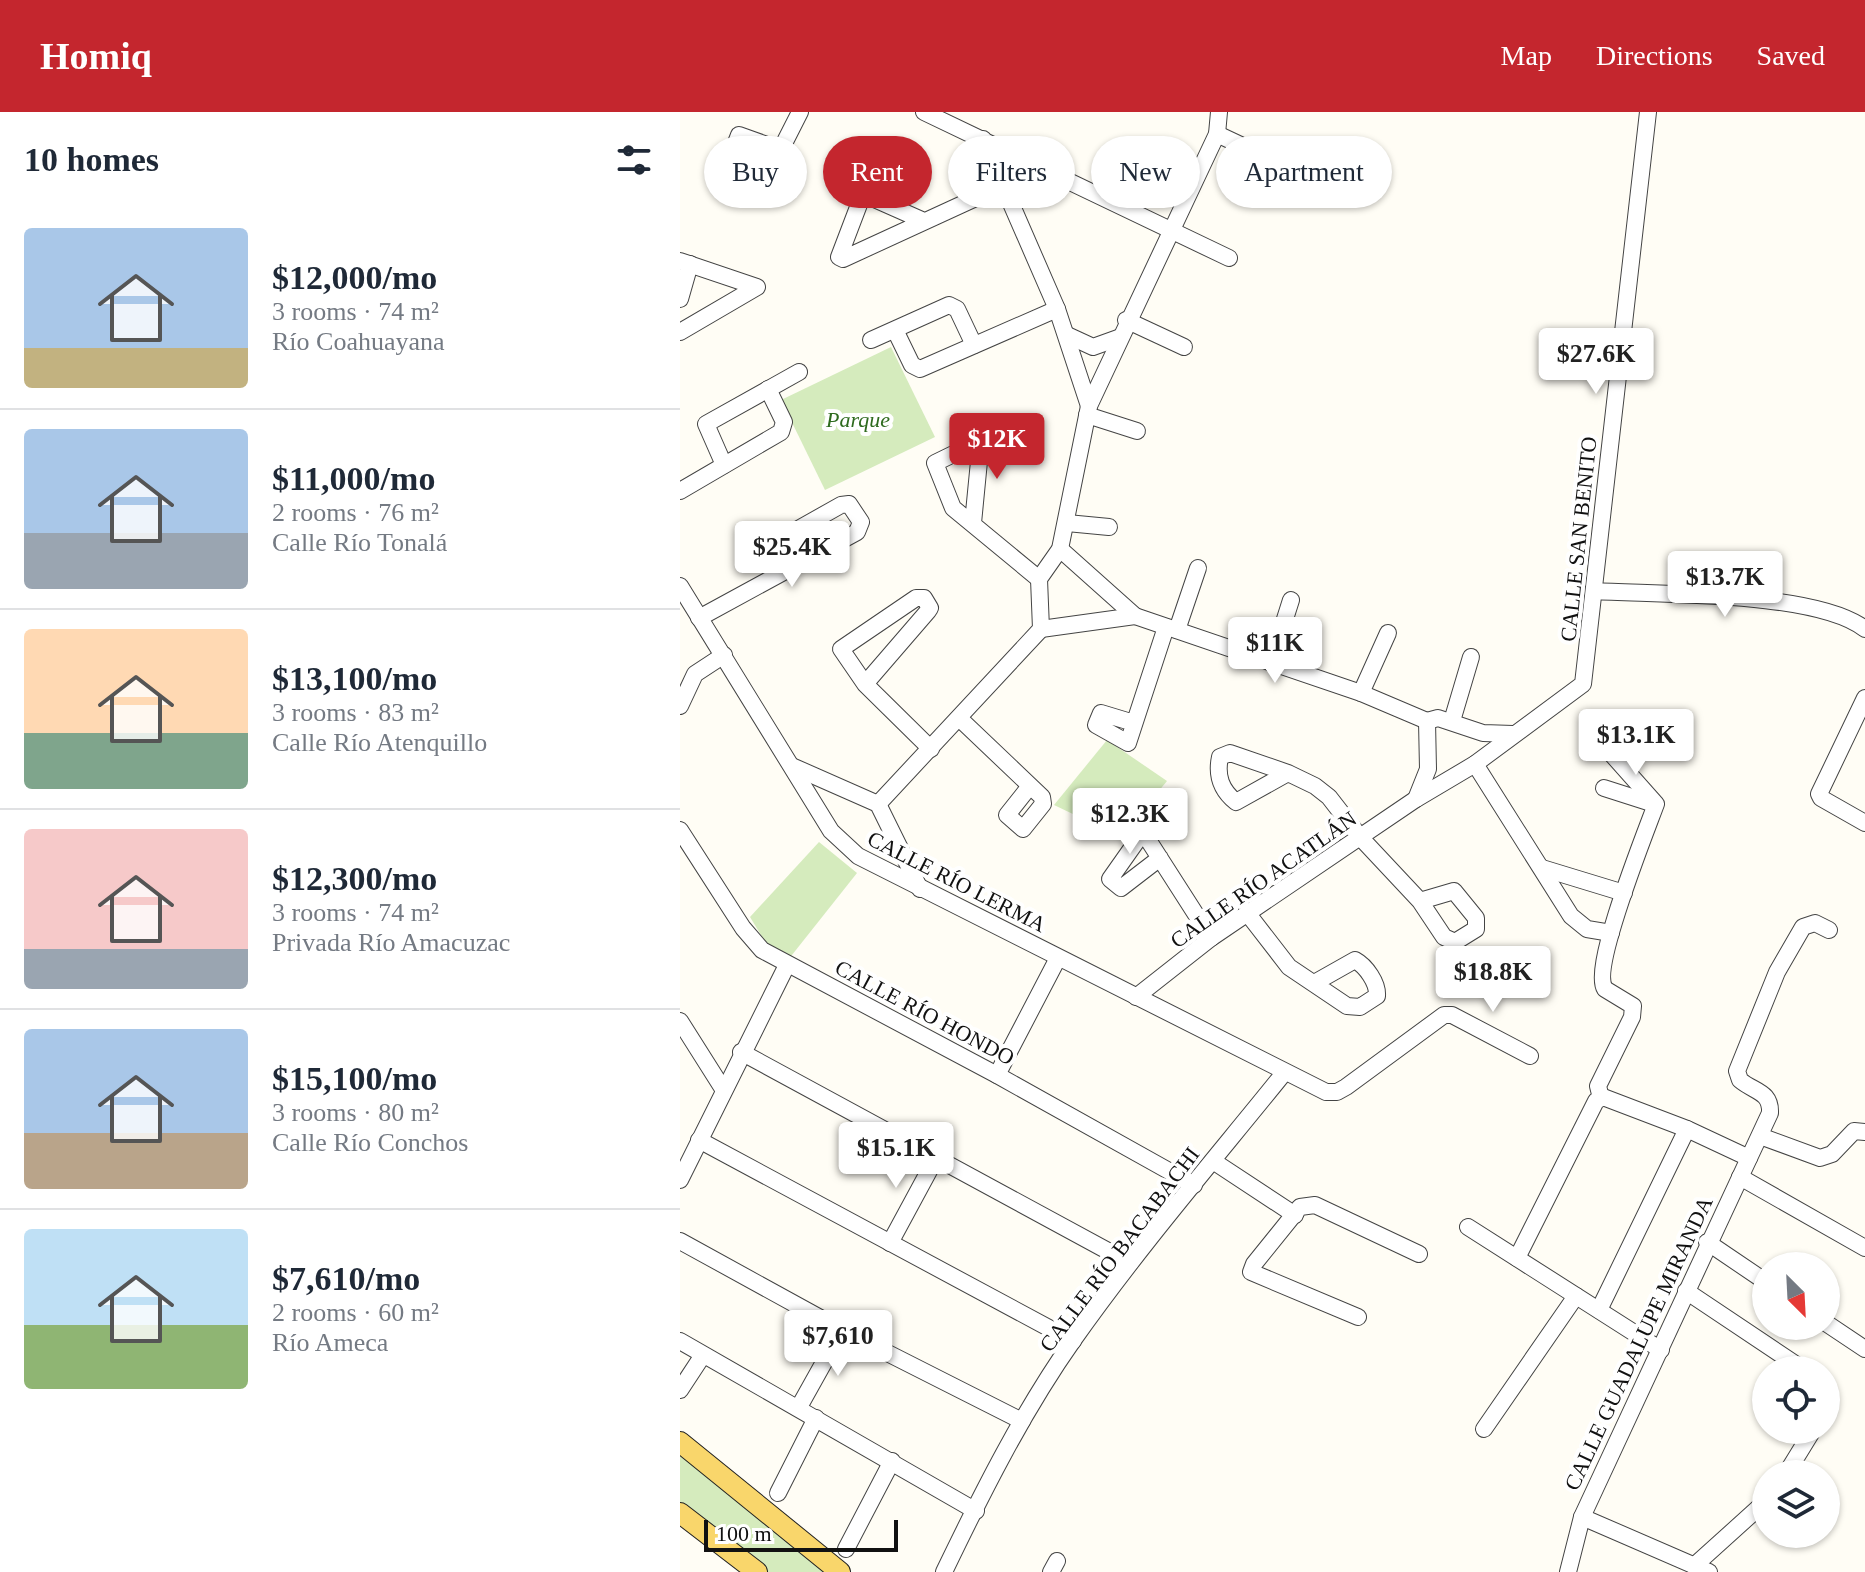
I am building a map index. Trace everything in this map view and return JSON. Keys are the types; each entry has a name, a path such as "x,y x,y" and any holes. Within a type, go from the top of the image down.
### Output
{"main road":[{"path":"680,1442 840,1572"},
{"path":"680,1513 754,1571"}],"street":[{"path":"788,136 800,112"},
{"path":"924,112 976,136"},
{"path":"1041,629 1039,579 1060,549 1088,410 1126,320 1217,134 1219,112"},
{"name":"CALLE SAN BENITO","path":"1583,684 1648,112"},
{"path":"1217,134 1221,136"},
{"path":"1075,183 1229,258"},
{"path":"924,221 863,194 839,257 843,259 924,221 960,208"},
{"path":"1014,208 1067,335 1088,410"},
{"path":"680,299 685,263 754,283 757,287 680,332"},
{"path":"871,340 953,306 974,345"},
{"path":"896,332 915,369 1057,309"},
{"path":"1126,320 1184,347"},
{"path":"1067,335 1093,347 1118,338"},
{"path":"724,465 706,424 799,372"},
{"path":"680,491 784,428 768,389"},
{"path":"1088,410 1137,431"},
{"path":"973,523 978,446 935,463 953,508 1039,579"},
{"path":"699,618 861,528 861,522 849,504 770,545 781,572"},
{"path":"1067,523 1109,527"},
{"path":"1060,549 1135,616 1361,693 1427,721 1438,718 1483,733 1513,734"},
{"path":"1134,723 1198,568"},
{"name":"CALLE RÍO LERMA","path":"680,586 831,831 843,846 920,889 1326,1092 1337,1092 1346,1087 1444,1015 1452,1015 1530,1056"},
{"path":"1594,591 1783,602 1818,608 1865,629"},
{"path":"865,684 928,611 928,604 920,596 841,649 865,684 931,749"},
{"path":"1271,663 1291,600"},
{"path":"878,804 1041,629 1135,616"},
{"path":"1361,693 1388,633"},
{"path":"680,706 695,674 724,655"},
{"path":"1452,721 1471,657"},
{"name":"CALLE RÍO ACATLÁN","path":"1136,997 1211,938 1416,799 1475,764 1583,684"},
{"path":"1865,698 1819,794 1865,823"},
{"path":"959,718 1030,786 1044,801 1023,829 1008,818 1009,811 1030,786"},
{"path":"1416,799 1428,769 1427,721"},
{"path":"1483,733 1488,752"},
{"path":"1600,741 1656,804"},
{"path":"1475,764 1579,924 1611,933"},
{"path":"794,767 878,804 920,889"},
{"path":"1428,769 1447,782"},
{"path":"1288,773 1315,786 1329,797 1360,837 1420,901"},
{"path":"1604,788 1656,804"},
{"path":"1517,1258 1601,1098 1598,1086 1632,1017 1633,1006 1601,983 1611,933 1656,804"},
{"name":"CALLE RÍO HONDO","path":"680,830 743,928 762,950 997,1075 1194,1185"},
{"path":"1160,858 1211,938"},
{"path":"1542,868 1624,893"},
{"path":"1248,914 1289,967 1316,982"},
{"name":"CALLE GUADALUPE MIRANDA","path":"1568,1572 1582,1517 1661,1350 1707,1242 1760,1136 1770,1102 1764,1093 1740,1080 1737,1071 1777,972 1803,927 1815,923 1829,930"},
{"path":"997,1075 1058,958"},
{"path":"680,1180 741,1052 787,965"},
{"path":"680,1021 723,1089"},
{"path":"741,1052 1130,1263"},
{"name":"CALLE RÍO BACABACHI","path":"947,1572 957,1546 1022,1421 1073,1341 1130,1263 1284,1073"},
{"path":"1601,1098 1687,1129 1749,1158"},
{"path":"1599,1310 1687,1129"},
{"path":"1760,1136 1820,1158 1832,1154 1854,1131 1865,1132"},
{"path":"699,1140 1073,1341"},
{"path":"890,1243 937,1156"},
{"path":"1213,1161 1295,1215"},
{"path":"1740,1177 1865,1248"},
{"path":"1358,1317 1251,1272 1254,1264 1307,1204 1419,1254"},
{"path":"1468,1227 1661,1350"},
{"path":"680,1241 842,1330 1022,1421"},
{"path":"1707,1242 1752,1273"},
{"path":"1686,1291 1783,1356"},
{"path":"1484,1429 1576,1296"},
{"path":"799,1407 842,1330"},
{"path":"1840,1332 1865,1349"},
{"path":"680,1341 976,1511"},
{"path":"680,1390 703,1355"},
{"path":"778,1493 816,1418"},
{"path":"846,1549 892,1461"},
{"path":"1582,1517 1702,1569 1752,1516"}],"green space":[{"name":"Parque","path":"891,347 935,437 825,490 781,400"},
{"path":"1107,740 1167,781 1121,837 1054,805"},
{"path":"819,842 857,873 788,960 772,953 750,917"},
{"path":"680,1449 834,1572 766,1572 680,1507"}]}
